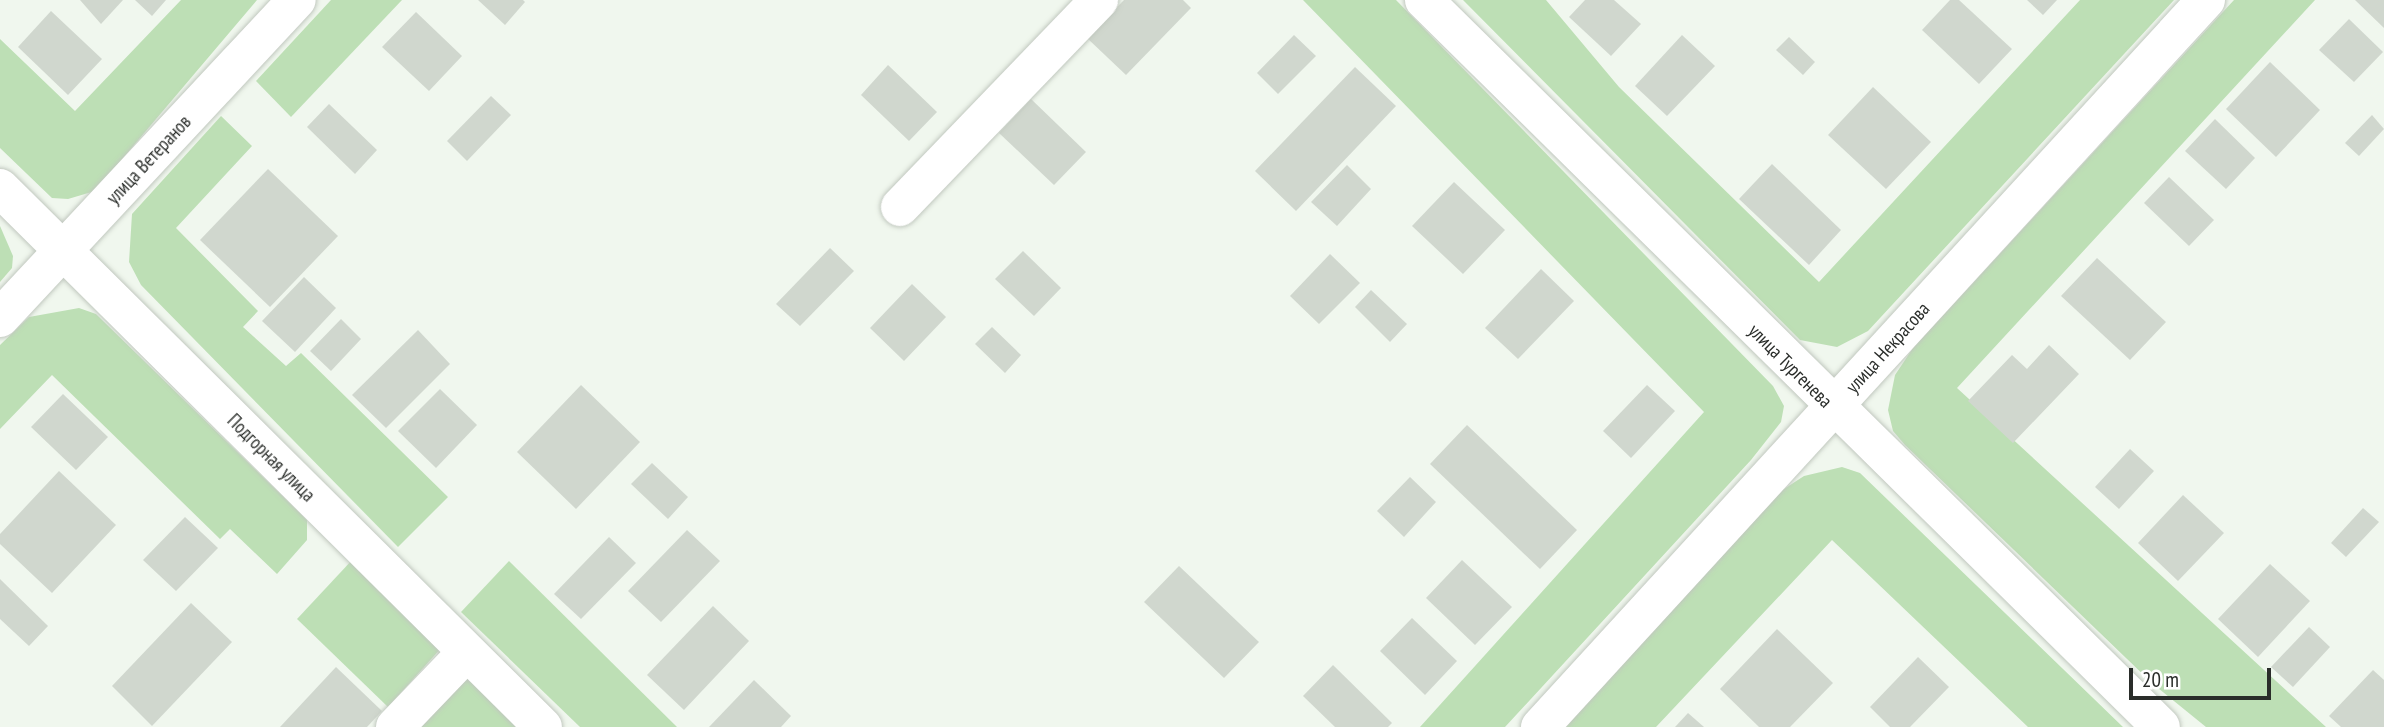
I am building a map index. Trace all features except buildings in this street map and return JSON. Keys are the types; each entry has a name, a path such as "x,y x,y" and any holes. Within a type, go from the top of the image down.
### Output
{"street":[{"name":"улица Ветеранов","path":"0,318 297,0"},
{"path":"900,207 1099,0"},
{"name":"улица Тургенева","path":"1424,0 1833,409 2161,727"},
{"name":"улица Некрасова","path":"1540,727 2206,0"},
{"name":"Подгорная улица","path":"0,188 542,727"},
{"path":"395,727 466,653"}],"green space":[{"path":"181,0 257,0 95,191 68,199 52,198 0,148 0,39 75,111"},
{"path":"331,0 402,0 291,117 256,81"},
{"path":"1303,0 1396,0 1773,386 1784,406 1781,422 1751,460 1505,727 1420,727 1704,412"},
{"path":"1463,0 1546,0 1619,87 1819,282 2080,0 2174,0 1868,331 1837,347 1800,340"},
{"path":"2234,0 2315,0 1957,388 2326,727 2206,727 2153,684 1905,445 1893,431 1888,410 1895,375 1913,348"},
{"path":"221,116 252,146 176,228 258,311 243,327 286,366 301,353 448,497 398,547 141,285 129,262 132,214"},
{"path":"0,226 13,256 12,268 0,282"},
{"path":"79,308 96,314 307,520 307,540 277,574 230,529 220,539 52,375 0,429 0,345 29,317"},
{"path":"1842,467 1860,473 2123,727 2028,727 1832,540 1656,727 1566,727 1781,491 1804,476"},
{"path":"353,559 443,646 388,707 297,619"},
{"path":"509,561 677,727 580,727 461,612"},
{"path":"467,672 523,727 414,727"}]}
